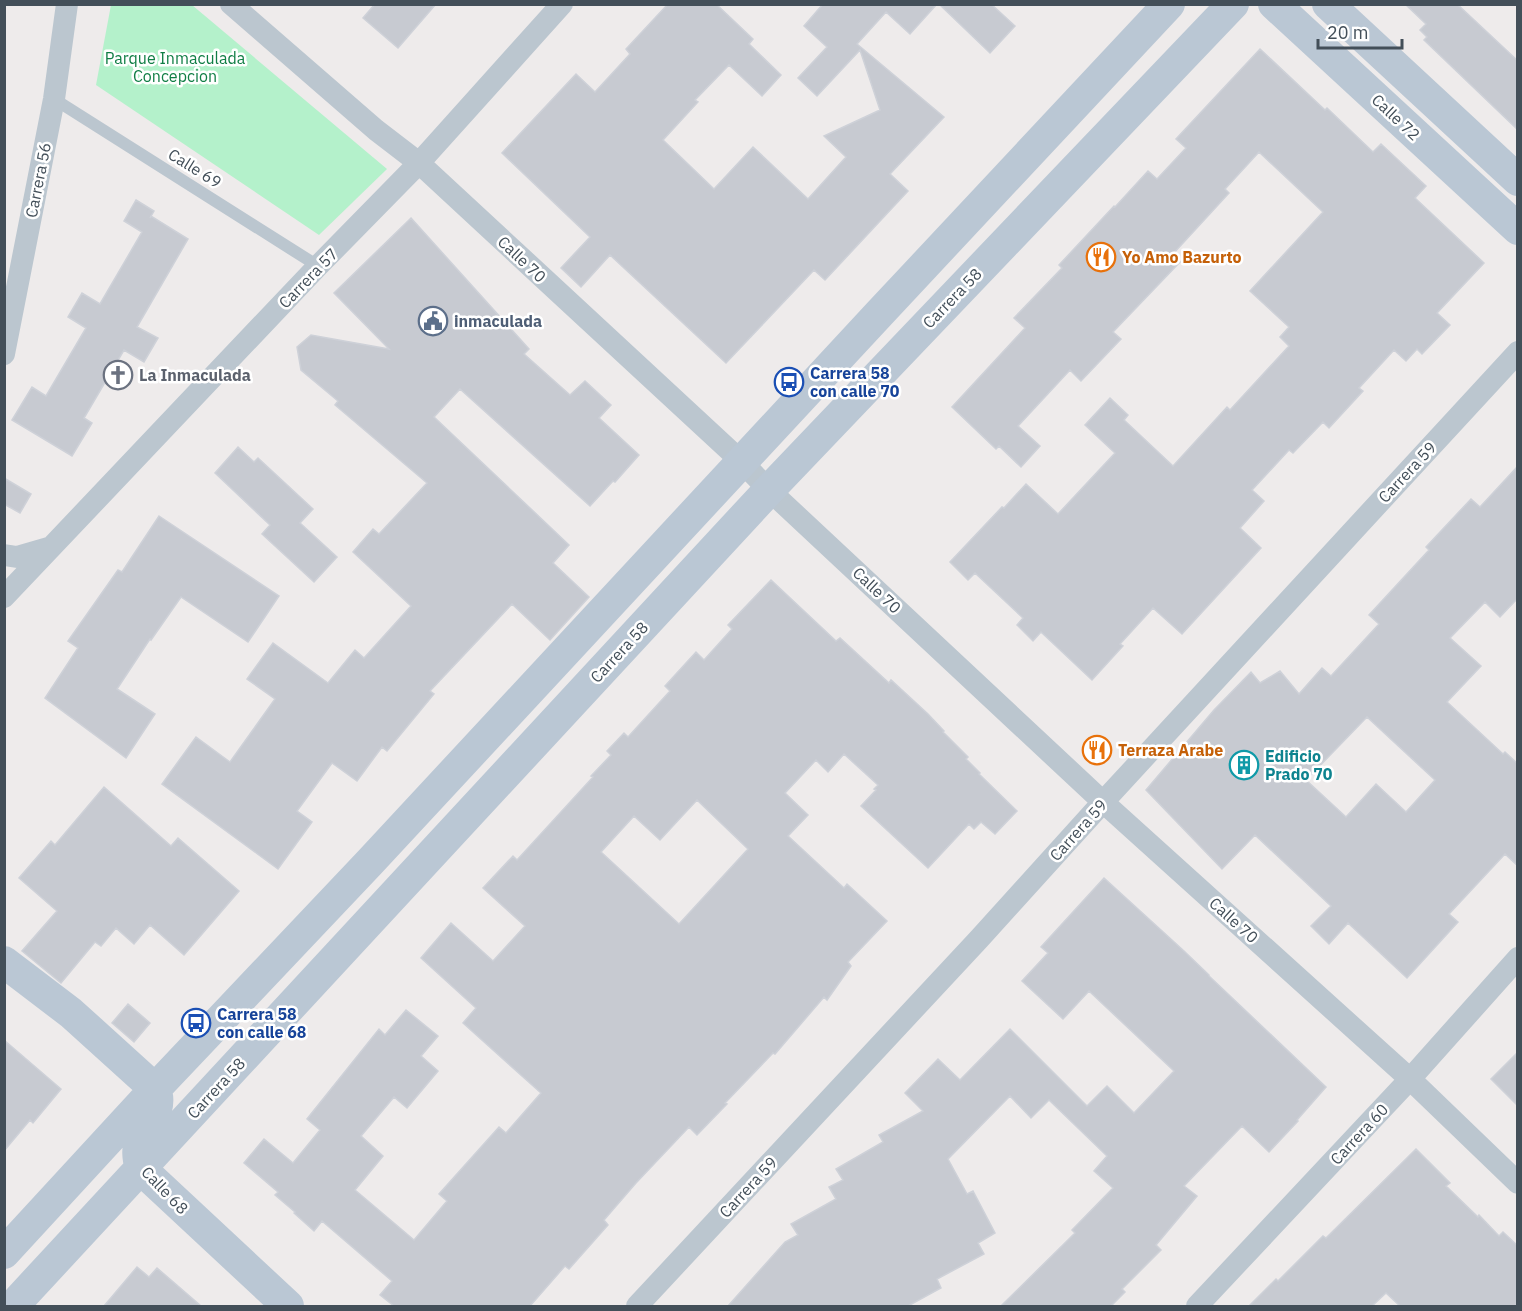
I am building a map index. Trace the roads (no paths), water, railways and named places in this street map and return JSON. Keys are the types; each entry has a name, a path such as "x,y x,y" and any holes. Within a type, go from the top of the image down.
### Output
{"street":[{"name":"Carrera 56","path":"4,354 54,99 67,4"},
{"name":"Calle 70","path":"231,4 376,130 419,163 742,462 769,490 1103,802 1410,1079 1518,1183"},
{"name":"Carrera 57","path":"4,597 318,266 419,163 562,4"},
{"path":"4,1253 1170,4"},
{"name":"Carrera 58","path":"13,1306 769,490 1233,4"},
{"name":"Calle 72","path":"1274,4 1518,229"},
{"path":"1328,4 1518,180"},
{"name":"Carrera 59","path":"637,1306 979,939 1518,352"},
{"path":"4,555 17,557 50,548"},
{"name":"Carrera 60","path":"1197,1306 1410,1079 1518,958"},
{"path":"4,962 71,1013 155,1089"},
{"name":"Calle 68","path":"155,1089 157,1108 138,1146 141,1169 288,1306"}],"lane":[{"name":"Calle 69","path":"54,99 318,266"}],"place":[{"name":"Yo Amo Bazurto","path":"1101,257"},
{"name":"inmaculada","path":"433,321"},
{"name":"La Inmaculada","path":"118,375"},
{"name":"Carrera 58 con calle 70","path":"789,382"},
{"name":"Terraza Arabe","path":"1097,750"},
{"name":"Edificio Prado 70","path":"1244,765"},
{"name":"Carrera 58 con calle 68","path":"196,1023"}],"park label":[{"name":"Parque Inmaculada Concepcion","path":"175,67"}]}
